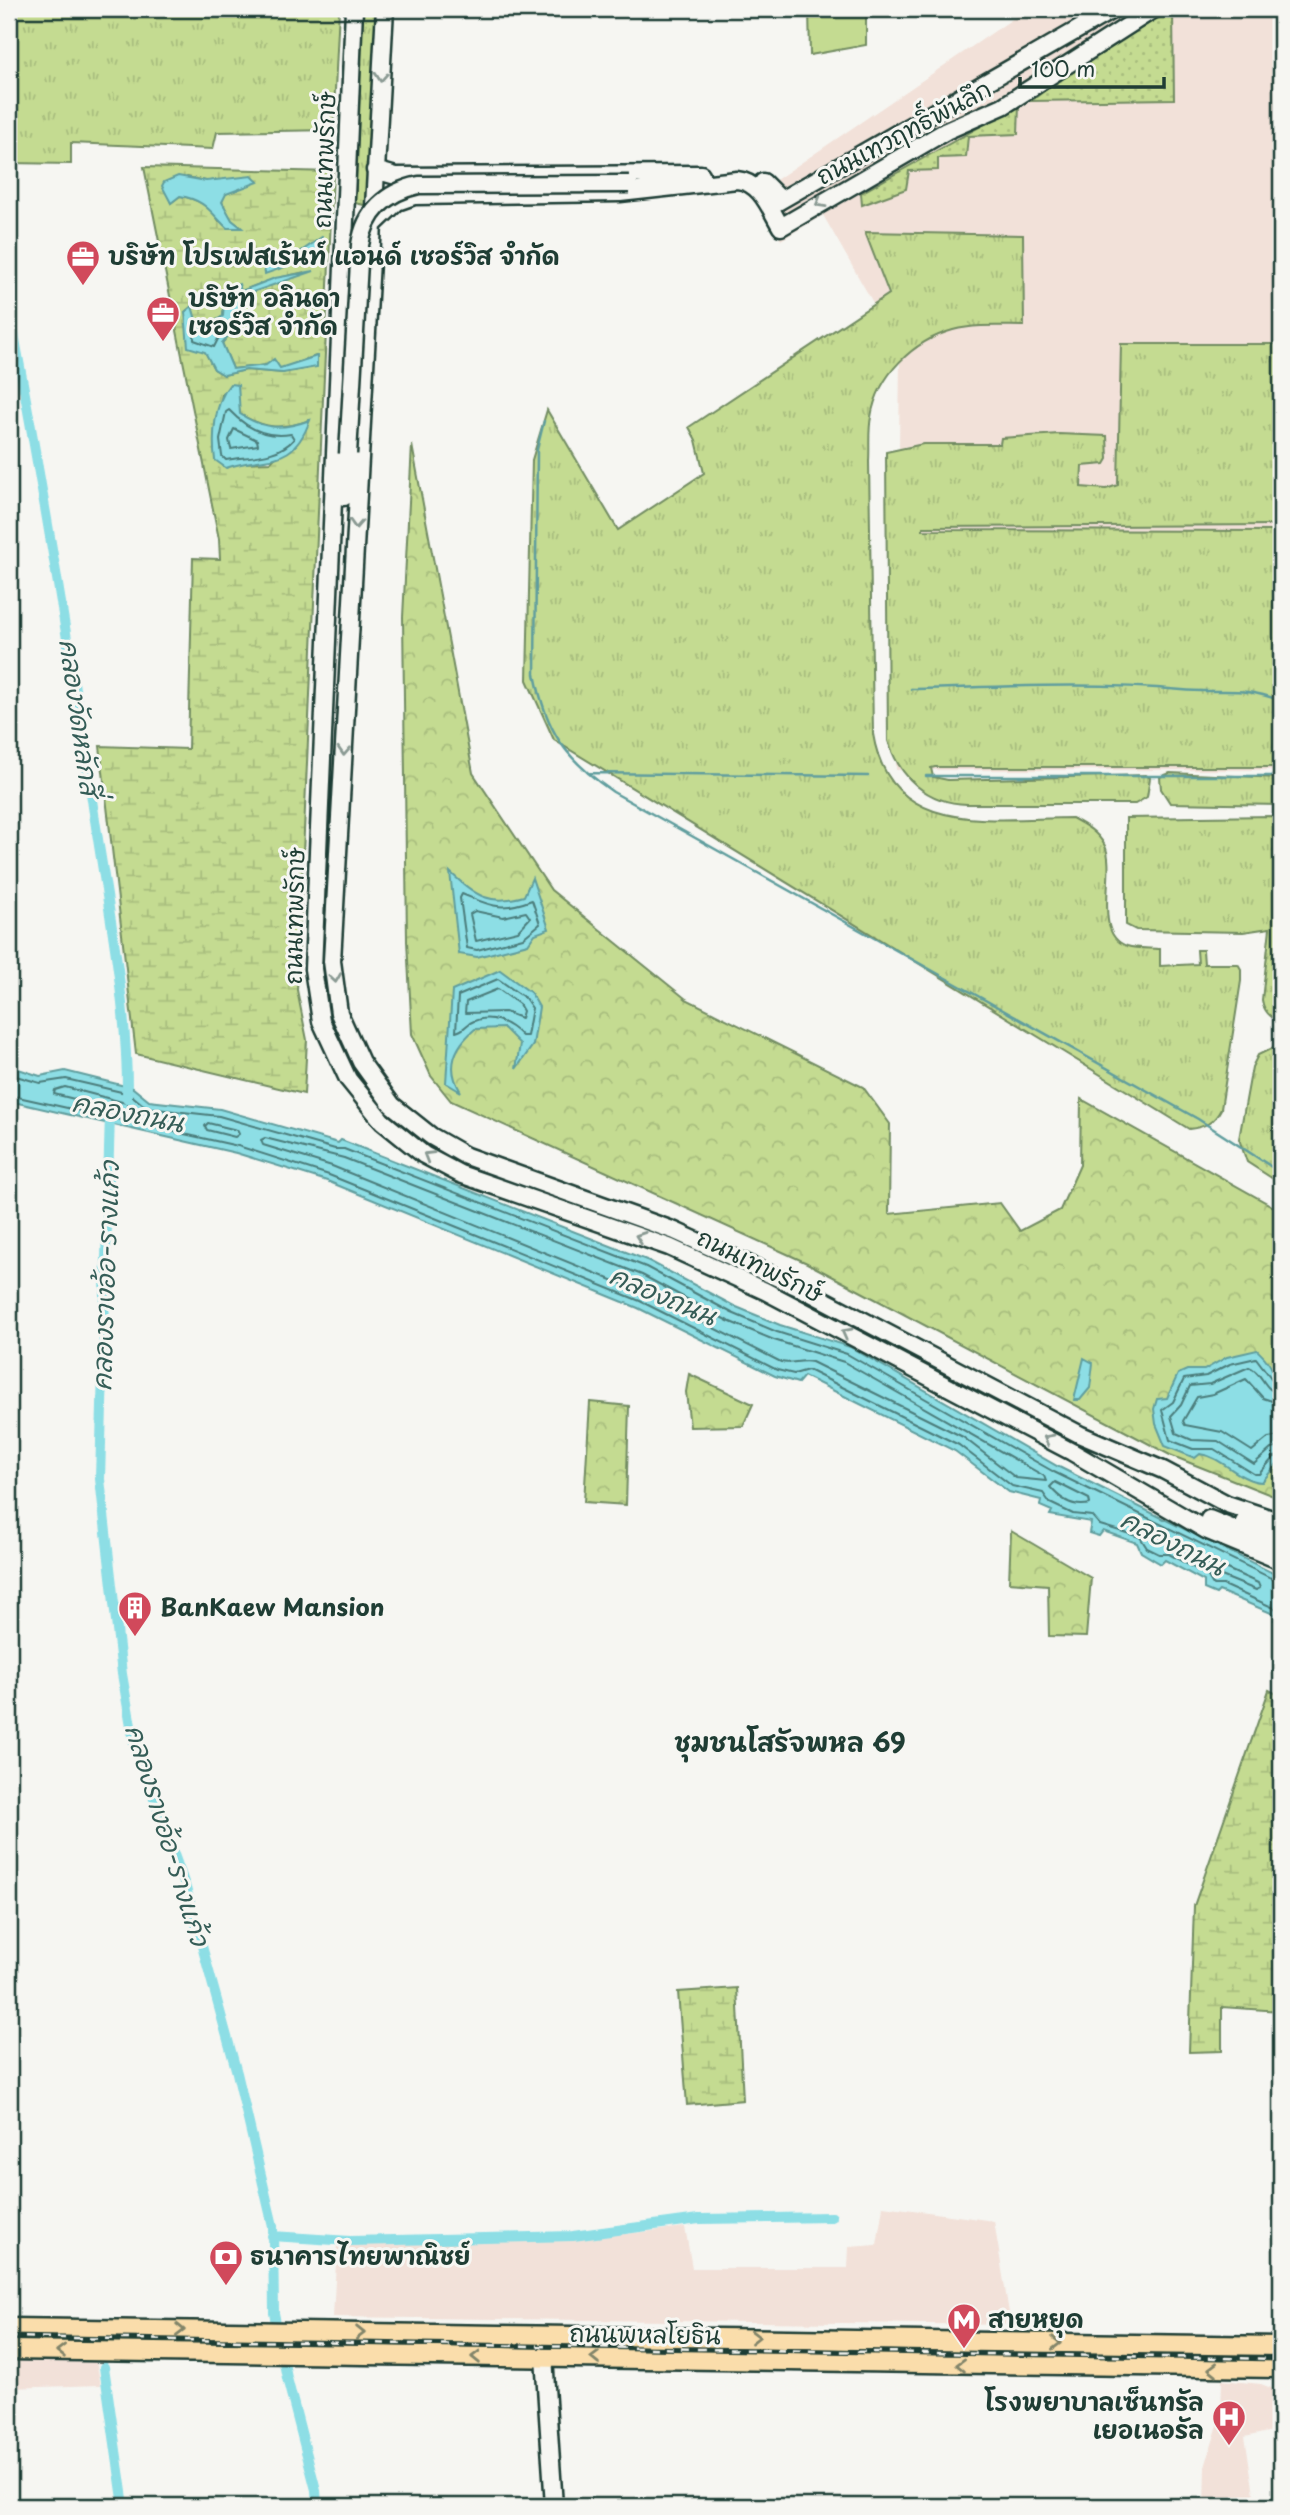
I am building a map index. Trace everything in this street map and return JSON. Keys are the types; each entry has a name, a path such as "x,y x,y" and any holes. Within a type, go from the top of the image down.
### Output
{"main road":[{"name":"ถนนเทพรักษ์","path":"354,9 313,969 321,1021 348,1079 382,1121 424,1155 460,1174 669,1247 765,1291 1072,1452 1206,1530 1281,1563"},
{"name":"ถนนเทพรักษ์","path":"385,9 332,961 339,1013 361,1062 392,1105 431,1136 466,1156 676,1231 771,1275 1081,1435 1163,1470 1227,1504 1281,1522"},
{"name":"ถนนเทวฤทธิ์พันลึก","path":"1114,9 775,203 781,227 946,131 1020,96 1098,42 1154,9"},
{"path":"1001,74 1020,96"},
{"path":"375,170 387,175 713,174 756,178 775,203"},
{"path":"332,547 344,501 362,230 379,204 390,195 419,185 629,184 713,174"},
{"path":"409,175 402,182 402,187 414,196"},
{"path":"372,226 397,202 414,196 620,193 737,180 747,181 775,203"},
{"name":"ถนนเทพรักษ์","path":"1081,1435 1228,1529 1281,1548"},
{"name":"ถนนเทพรักษ์","path":"1072,1452 1281,1535"},
{"name":"ถนนพหลโยธิน","path":"9,2328 1281,2346"},
{"path":"105,2329 107,2352"},
{"path":"554,2336 549,2358 554,2506"},
{"name":"ถนนพหลโยธิน","path":"9,2350 1281,2369"}],"shaded area":[{"path":"1027,9 1281,9 1281,770 896,770 900,350 823,215 781,240 754,195"},
{"path":"883,2206 994,2221 1011,2325 333,2317 337,2244 573,2240 685,2227 692,2268 848,2268 849,2247 877,2245"},
{"path":"9,2359 96,2361 101,2385 9,2388"},
{"name":"โรงพยาบาลเซ็นทรัล เยอเนอรัล","path":"1222,2380 1261,2384 1281,2392 1281,2429 1245,2437 1256,2506 1204,2506 1205,2467 1221,2415"}],"green space":[{"path":"9,9 339,9 333,130 217,132 213,149 71,143 71,164 9,163"},
{"path":"363,9 379,9 368,206 355,203"},
{"path":"809,9 866,9 866,45 810,55"},
{"path":"1173,10 1174,99 1031,101 1093,54"},
{"path":"1019,105 1018,134 968,136 966,157 938,158 938,170 909,171 906,189 862,205 861,193"},
{"path":"144,167 333,172 297,990 307,1040 304,1094 136,1054 100,746 188,749 193,558 220,559 219,539","holes":["187,177 206,181 258,181 225,194 222,202 231,220 241,227 219,221 207,207 192,199 180,196 171,203 168,195","305,272 241,296 236,327 222,343 233,369 266,365 280,369 316,356 283,373 246,370 224,375 214,369 185,312 192,306 195,320 202,324 212,323 223,316 224,301 253,286","222,394 237,398 240,414 258,423 282,426 310,420 271,462 241,463 219,412"]},
{"path":"865,232 1023,235 1024,326 970,327 953,330 924,342 911,351 889,374 875,402 870,422 869,461 873,734 883,767 900,791 923,806 949,815 1010,820 1072,818 1095,833 1105,846 1108,857 1107,916 1116,939 1131,947 1160,949 1160,966 1198,964 1197,950 1203,950 1204,964 1238,964 1241,981 1221,1109 1212,1121 1204,1125 1189,1129 554,740 527,680 532,460 547,410 618,530 704,473 696,440 689,427 889,294"},
{"path":"1121,344 1281,344 1281,525 923,527 923,530 1281,531 1281,767 935,767 931,768 933,777 948,780 1146,775 1150,778 1147,797 1135,804 967,804 939,799 917,786 908,777 888,741 886,452 923,444 1000,444 1001,438 1059,434 1107,436 1108,459 1105,464 1082,466 1081,487 1106,489 1118,485"},
{"path":"412,445 473,773 551,890 686,999 863,1087 890,1124 889,1214 1000,1203 1020,1231 1060,1210 1080,1165 1081,1099 1281,1211 1281,1499 1170,1455 807,1263 451,1101 431,1076 412,1034 407,941 403,617"},
{"path":"1170,773 1281,778 1281,805 1170,803 1161,789 1160,777"},
{"path":"1126,818 1281,818 1281,1021 1268,1014 1262,1000 1270,928 1243,932 1136,930 1126,925"},
{"path":"1281,1044 1281,1184 1247,1162 1239,1139 1252,1067 1258,1055"},
{"path":"689,1374 753,1404 743,1426 690,1427 686,1392"},
{"path":"590,1402 629,1406 626,1505 584,1502"},
{"path":"1011,1531 1091,1578 1086,1637 1049,1636 1048,1585 1009,1582"},
{"path":"1269,1690 1281,1696 1281,2011 1222,2007 1222,2051 1189,2052 1194,1906"},
{"path":"737,1988 743,2100 687,2105 678,1992"}],"water":[{"path":"178,176 206,181 252,176 258,182 226,194 222,202 232,220 242,228 227,228 196,200 180,196 171,203 162,186 164,182"},
{"path":"322,237 325,249 319,258 310,258 265,274 264,268 276,261 284,263"},
{"path":"314,271 241,296 236,327 222,343 233,369 266,365 274,359 280,368 317,356 317,367 283,373 246,370 224,375 214,369 205,352 188,347 185,312 192,306 196,320 202,324 212,323 223,316 224,301 220,292 239,284 241,291 275,278"},
{"path":"230,384 238,385 240,414 249,419 274,427 291,426 310,420 295,447 276,458 226,468 215,460 215,420 220,401"},
{"path":"450,872 475,893 502,900 524,896 532,878 549,929 535,934 528,944 477,957 459,954"},
{"path":"500,970 531,993 539,1007 533,1045 516,1069 520,1044 504,1028 475,1029 462,1042 454,1058 454,1074 461,1092 446,1083 452,991"},
{"name":"คลองถนน","path":"9,1066 40,1076 65,1071 133,1088 149,1101 220,1109 338,1143 341,1140 649,1261 734,1306 780,1325 850,1347 1057,1466 1281,1577 1281,1624 1274,1620 1276,1615 1219,1591 1216,1594 1204,1589 1204,1581 1165,1560 1161,1564 1141,1552 1137,1543 1103,1531 1099,1536 1089,1533 1091,1522 1050,1515 1052,1511 1040,1506 1041,1500 1009,1492 955,1451 804,1376 798,1383 775,1376 638,1308 327,1181 236,1153 9,1101"},
{"path":"1257,1350 1268,1361 1275,1374 1282,1415 1281,1459 1262,1482 1245,1478 1208,1456 1200,1454 1195,1458 1165,1446 1156,1424 1154,1409 1157,1399 1167,1398 1178,1374 1187,1370 1204,1370 1227,1357"},
{"path":"1084,1358 1093,1363 1090,1388 1080,1400 1074,1400"}],"waterway":[{"name":"คลองวัดหลักสี่","path":"9,322 14,334 46,516 112,924 121,994 127,1099"},
{"path":"544,421 537,449 535,674 552,728 582,768 613,792 1198,1119 1281,1173"},
{"path":"911,689 1114,686 1255,693 1281,701"},
{"path":"588,773 868,776"},
{"path":"926,776 1281,776"},
{"name":"คลองรางอ้อ-รางแก้ว","path":"110,1113 100,1479 122,1674 134,1743 186,1888 237,2073 273,2226 274,2313 287,2378 316,2490 317,2506"},
{"path":"272,2236 350,2241 573,2236 699,2219 832,2217"},
{"path":"104,2367 124,2506"}],"railway":[{"path":"9,2337 1281,2359"}],"place":[{"name":"บริษัท โปรเฟสเร้นท์ แอนด์ เซอร์วิส จำกัด","path":"83,287"},
{"name":"บริษัท อลินดา เซอร์วิส จำกัด","path":"163,343"},
{"name":"BanKaew Mansion","path":"135,1638"},
{"name":"ธนาคารไทยพาณิชย์","path":"226,2287"},
{"name":"สายหยุด","path":"964,2350"},
{"name":"โรงพยาบาลเซ็นทรัล เยอเนอรัล","path":"1229,2447"}],"district":[{"name":"ชุมชนโสรัจพหล 69","path":"790,1743"}]}
